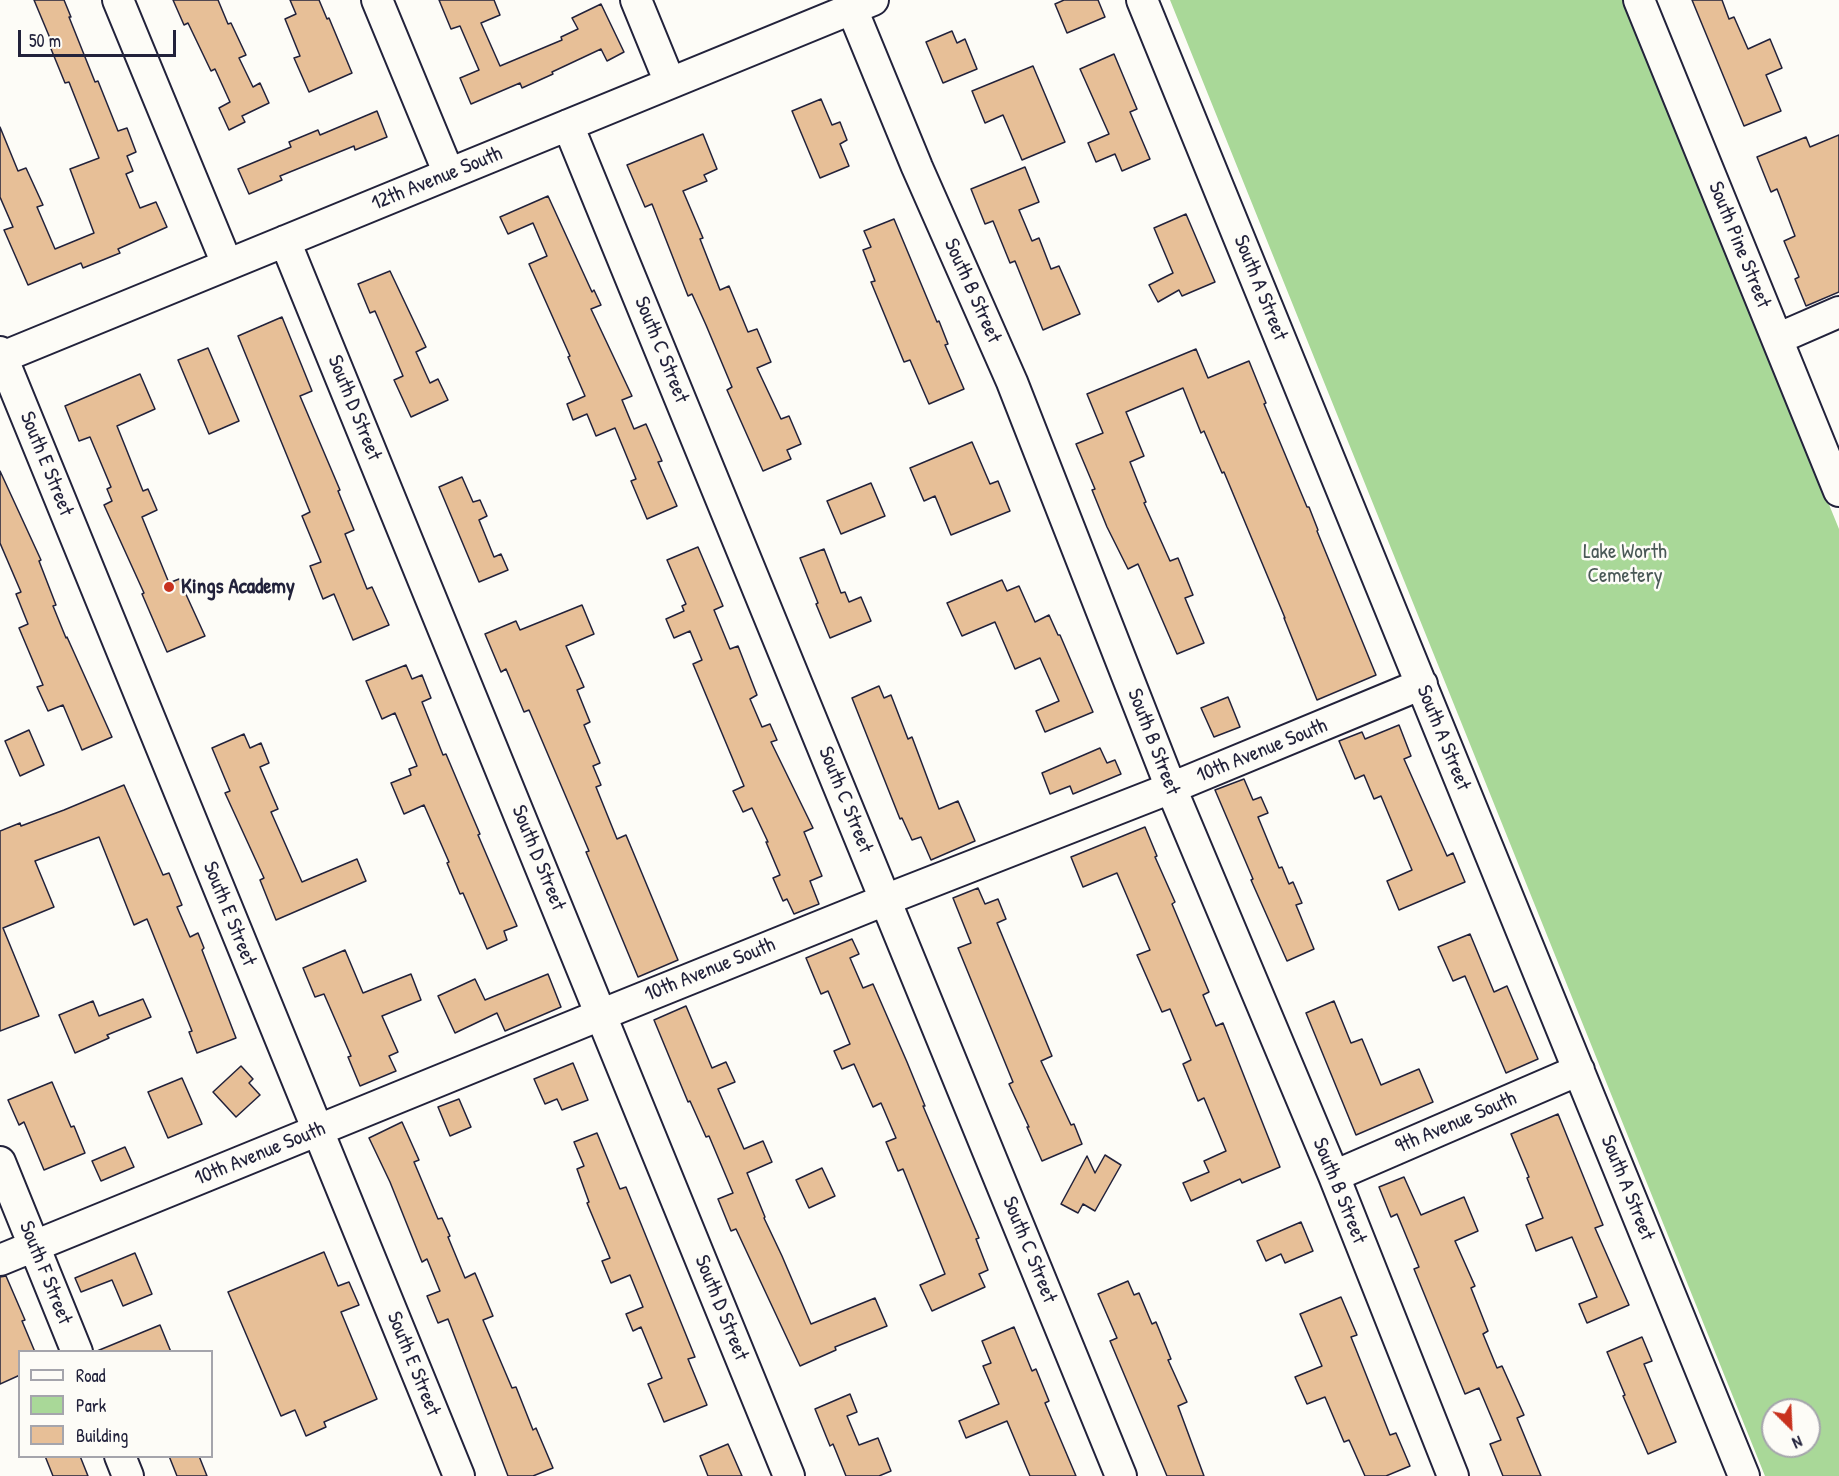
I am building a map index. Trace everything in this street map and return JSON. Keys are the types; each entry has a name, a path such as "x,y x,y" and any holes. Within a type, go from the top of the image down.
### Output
{"street":[{"path":"118,0 227,264"},
{"path":"377,0 449,174"},
{"path":"636,0 670,83"},
{"name":"South A Street","path":"1142,0 1744,1476"},
{"name":"South Pine Street","path":"1639,0 1839,491"},
{"name":"12th Avenue South","path":"1,356 863,4"},
{"name":"South B Street","path":"863,4 917,167 1012,382 1171,788 1334,1176 1453,1476"},
{"name":"South C Street","path":"568,125 1121,1476"},
{"name":"South D Street","path":"285,241 789,1476"},
{"path":"1777,339 1839,312"},
{"name":"South E Street","path":"1,356 459,1476"},
{"name":"10th Avenue South","path":"0,1260 601,1014 1171,788 1422,684"},
{"name":"9th Avenue South","path":"1334,1176 1579,1070"},
{"name":"South F Street","path":"0,1162 76,1350"},
{"path":"121,1458 128,1476"}],"green space":[{"name":"Lake Worth Cemetery","path":"1170,0 1623,0 1839,529 1839,1476 1765,1476"}],"building":[{"path":"34,0 64,0 95,82 98,81 118,131 127,128 136,152 127,156 133,171 126,174 140,208 156,202 167,227 118,249 120,253 83,268 81,263 28,285 4,230 13,227 0,197 0,127 18,171 26,168 43,205 37,207 55,249 94,233 70,169 99,158 69,82 65,83 49,44 52,43"},
{"path":"173,0 218,0 228,24 231,23 246,55 239,58 253,87 260,83 269,103 242,116 245,122 229,130 219,108 230,102 215,69 211,71 188,23 184,25"},
{"path":"290,0 319,0 352,73 309,92 294,58 300,56 285,19 296,14"},
{"path":"439,0 494,0 500,15 481,23 500,66 562,40 561,37 578,29 572,18 601,4 624,52 607,61 601,49 522,88 520,83 471,104 460,78 479,70 460,26 451,29"},
{"path":"1064,0 1098,0 1105,17 1067,33 1055,4"},
{"path":"1692,0 1722,0 1729,19 1734,17 1748,49 1770,39 1782,68 1766,75 1781,111 1744,126"},
{"path":"952,31 957,43 965,39 977,69 943,83 926,42"},
{"path":"1114,54 1137,109 1130,112 1150,159 1122,171 1115,154 1096,162 1088,143 1109,134 1080,69"},
{"path":"1033,66 1065,142 1022,160 1003,115 985,123 972,91"},
{"path":"821,99 832,125 840,122 847,140 840,144 849,166 820,178 792,111"},
{"path":"377,111 387,137 355,150 354,146 280,176 282,180 249,194 238,169 291,147 289,142 318,130 320,135"},
{"path":"703,134 717,169 704,175 707,181 683,191 703,238 700,239 720,290 729,286 748,332 757,329 771,362 757,368 781,419 789,416 801,444 787,450 791,459 763,471 727,390 732,387 706,325 692,294 688,296 652,204 645,207 627,165"},
{"path":"1839,135 1839,292 1806,306 1795,279 1799,277 1784,241 1795,236 1777,189 1771,192 1757,157 1806,137 1810,147"},
{"path":"1025,167 1039,202 1019,210 1032,241 1039,238 1051,269 1059,266 1080,314 1043,330 1015,261 1010,263 993,221 985,224 971,189"},
{"path":"548,196 592,292 594,290 601,305 591,309 632,396 622,400 634,429 646,424 662,461 658,462 677,506 647,519 631,481 636,479 615,428 596,436 587,414 573,420 567,404 585,396 568,357 570,356 529,264 547,256 533,223 508,234 500,217"},
{"path":"1186,214 1215,282 1182,296 1179,290 1158,302 1149,285 1173,273 1154,228"},
{"path":"894,219 937,322 939,321 948,344 945,345 964,389 929,404 910,360 904,362 871,282 875,281 863,250 871,247 864,231"},
{"path":"390,271 426,347 416,352 430,383 438,379 448,400 411,417 394,380 403,376 375,311 370,313 358,284"},
{"path":"282,317 312,391 300,396 340,490 338,491 354,530 345,534 367,589 372,587 389,625 353,640 334,594 323,599 310,566 321,562 302,516 310,512 238,336"},
{"path":"208,348 239,421 209,434 178,360"},
{"path":"1196,349 1208,378 1249,361 1266,403 1264,404 1307,507 1309,507 1376,675 1317,700 1224,472 1222,473 1204,431 1201,433 1183,388 1126,412 1144,456 1130,462 1146,502 1144,503 1170,561 1178,558 1193,595 1185,598 1204,643 1177,654 1138,564 1128,569 1107,527 1092,490 1095,489 1076,444 1103,433 1087,394"},
{"path":"140,374 155,409 117,426 143,491 148,489 157,510 142,517 169,583 179,579 205,636 167,652 142,594 144,593 104,505 112,501 107,489 111,487 90,437 79,441 65,406"},
{"path":"972,442 990,484 998,481 1010,511 951,535 935,496 924,501 910,468"},
{"path":"0,471 41,560 39,561 56,605 53,606 66,638 112,737 82,750 63,705 48,711 37,687 43,685 19,628 28,624 16,594 21,592 0,543"},
{"path":"462,477 473,502 480,500 487,516 479,520 494,557 501,554 508,570 479,582 439,487"},
{"path":"871,483 885,516 841,534 827,501"},
{"path":"698,547 723,606 714,610 730,649 738,646 757,695 750,699 762,727 770,724 777,740 771,742 813,828 804,832 822,876 810,881 819,904 794,914 787,899 783,901 773,878 780,875 752,808 743,812 733,791 744,786 693,664 702,660 690,631 674,638 666,619 684,611 682,606 686,604 667,560"},
{"path":"824,549 841,593 845,592 849,602 861,597 871,621 830,638 800,558"},
{"path":"1002,580 1007,591 1019,586 1035,622 1049,615 1093,712 1045,732 1036,711 1059,701 1040,658 1015,669 995,622 962,636 947,603"},
{"path":"582,605 594,634 566,646 584,687 577,690 590,722 584,725 600,763 593,766 601,785 596,787 617,839 626,835 678,960 638,977 586,852 589,851 529,710 524,712 506,669 501,672 485,634 516,621 520,630"},
{"path":"406,665 412,679 422,675 431,698 422,702 443,755 446,754 480,834 478,835 517,926 504,931 507,940 487,949 463,893 460,894 447,863 449,862 424,805 404,814 391,783 411,775 409,769 417,766 395,713 382,719 366,681"},
{"path":"879,686 884,698 891,695 908,739 912,737 939,809 958,801 975,841 931,860 921,837 912,840 902,818 900,819 852,698"},
{"path":"1228,697 1240,727 1214,737 1201,708"},
{"path":"1399,725 1411,756 1404,759 1447,856 1453,853 1465,882 1399,910 1387,881 1412,870 1381,796 1374,799 1364,775 1355,779 1339,741 1362,732 1365,739"},
{"path":"29,730 44,765 20,776 5,741"},
{"path":"244,734 250,748 261,743 269,763 260,767 278,809 271,812 302,882 357,859 366,881 276,920 260,880 264,878 225,793 230,791 212,748"},
{"path":"1100,748 1107,763 1115,760 1121,774 1073,794 1070,786 1050,794 1042,773"},
{"path":"1244,779 1253,800 1261,797 1268,813 1258,817 1279,868 1282,867 1289,884 1293,882 1302,903 1296,905 1314,949 1287,961 1215,790"},
{"path":"124,785 163,875 169,873 182,905 177,907 190,937 198,933 204,948 202,950 236,1038 197,1053 189,1032 192,1031 147,919 134,925 99,837 35,861 54,907 3,928 39,1016 0,1031 0,831 20,823 21,826"},
{"path":"1145,827 1157,856 1155,857 1175,902 1172,904 1209,992 1203,995 1216,1026 1223,1023 1280,1167 1242,1183 1240,1179 1191,1201 1183,1183 1209,1172 1204,1161 1226,1151 1204,1098 1198,1101 1183,1064 1191,1060 1170,1009 1162,1012 1137,955 1150,950 1117,873 1083,887 1071,857"},
{"path":"978,888 985,904 998,899 1006,919 997,923 1052,1056 1041,1061 1082,1144 1042,1161 1009,1084 1013,1082 958,948 971,943 953,898"},
{"path":"1470,934 1494,992 1507,986 1538,1059 1506,1073 1465,976 1453,981 1438,947"},
{"path":"852,939 859,954 850,958 863,988 873,984 979,1238 976,1239 988,1270 979,1274 985,1287 932,1311 920,1285 945,1274 903,1169 898,1171 886,1142 896,1138 881,1103 873,1107 854,1064 842,1069 834,1051 850,1044 828,991 821,994 806,958"},
{"path":"345,950 363,993 411,974 421,1000 382,1016 398,1052 389,1056 396,1071 360,1086 348,1057 351,1056 324,994 315,997 303,968"},
{"path":"548,974 561,1007 505,1031 497,1013 455,1033 438,996 475,979 485,1000"},
{"path":"143,999 151,1017 107,1035 109,1038 75,1053 59,1015 93,1001 99,1016"},
{"path":"1334,1001 1351,1043 1362,1039 1381,1085 1419,1069 1433,1102 1356,1135 1306,1013"},
{"path":"686,1006 712,1068 726,1062 735,1082 718,1089 744,1149 763,1141 772,1162 747,1173 764,1218 811,1324 875,1298 887,1326 835,1347 836,1350 800,1366 736,1229 731,1231 718,1199 733,1193 709,1136 706,1137 690,1101 688,1102 654,1020"},
{"path":"573,1063 588,1100 562,1110 557,1099 545,1104 534,1079"},
{"path":"241,1066 253,1079 249,1083 260,1095 236,1117 213,1092"},
{"path":"182,1078 202,1124 168,1138 148,1092"},
{"path":"52,1082 85,1153 44,1170 24,1122 19,1125 8,1100"},
{"path":"459,1099 471,1127 450,1136 438,1107"},
{"path":"1558,1114 1603,1225 1595,1228 1629,1305 1587,1323 1579,1304 1597,1297 1572,1237 1536,1251 1526,1225 1543,1218 1511,1134"},
{"path":"402,1122 419,1160 414,1162 438,1219 442,1218 450,1236 448,1237 465,1278 475,1273 493,1316 483,1320 512,1388 516,1387 533,1430 536,1428 553,1468 533,1476 508,1476 448,1319 438,1323 427,1296 440,1291 427,1259 422,1262 390,1182 369,1138"},
{"path":"597,1133 620,1189 626,1187 695,1357 688,1359 707,1405 664,1422 648,1384 662,1378 641,1327 633,1331 626,1314 643,1307 630,1275 611,1283 602,1261 610,1258 587,1203 589,1202 577,1169 584,1166 574,1142"},
{"path":"125,1147 134,1167 101,1181 92,1161"},
{"path":"1105,1155 1121,1165 1095,1211 1083,1204 1078,1213 1061,1204 1087,1156 1095,1173"},
{"path":"822,1168 835,1196 809,1208 796,1180"},
{"path":"1404,1177 1421,1215 1464,1197 1478,1231 1455,1241 1475,1286 1471,1288 1488,1331 1483,1334 1497,1368 1502,1366 1524,1415 1517,1418 1541,1476 1503,1476 1490,1444 1501,1440 1479,1388 1465,1394 1414,1269 1419,1267 1397,1214 1391,1217 1379,1187"},
{"path":"1301,1222 1313,1251 1285,1263 1281,1254 1266,1261 1257,1241"},
{"path":"324,1252 338,1286 349,1282 359,1305 341,1312 377,1399 324,1422 326,1427 306,1436 295,1410 281,1416 228,1292"},
{"path":"135,1253 152,1294 123,1306 112,1280 81,1292 75,1278"},
{"path":"6,1276 25,1320 22,1321 34,1350 18,1350 18,1376 0,1384 0,1277"},
{"path":"1128,1281 1134,1295 1139,1293 1152,1324 1156,1322 1171,1359 1168,1360 1187,1402 1178,1406 1204,1476 1167,1476 1110,1341 1117,1338 1098,1294"},
{"path":"1341,1297 1357,1335 1351,1337 1390,1435 1396,1433 1410,1466 1386,1476 1365,1476 1349,1440 1344,1442 1325,1397 1307,1404 1295,1377 1322,1366 1300,1314"},
{"path":"160,1325 170,1350 99,1350"},
{"path":"1014,1327 1032,1371 1036,1369 1049,1401 1045,1403 1076,1476 1030,1476 1007,1421 966,1438 959,1421 999,1404 983,1366 991,1363 982,1341"},
{"path":"1642,1337 1652,1361 1644,1364 1676,1442 1648,1454 1607,1352"},
{"path":"850,1394 857,1412 847,1416 859,1445 878,1438 891,1471 879,1476 846,1476 833,1444 830,1446 815,1409"},
{"path":"728,1444 742,1476 708,1476 700,1456"},
{"path":"46,1458 81,1458 88,1476 53,1476"},
{"path":"170,1458 200,1458 207,1476 177,1476"}],"place":[{"name":"Kings Academy","path":"169,587"}]}
